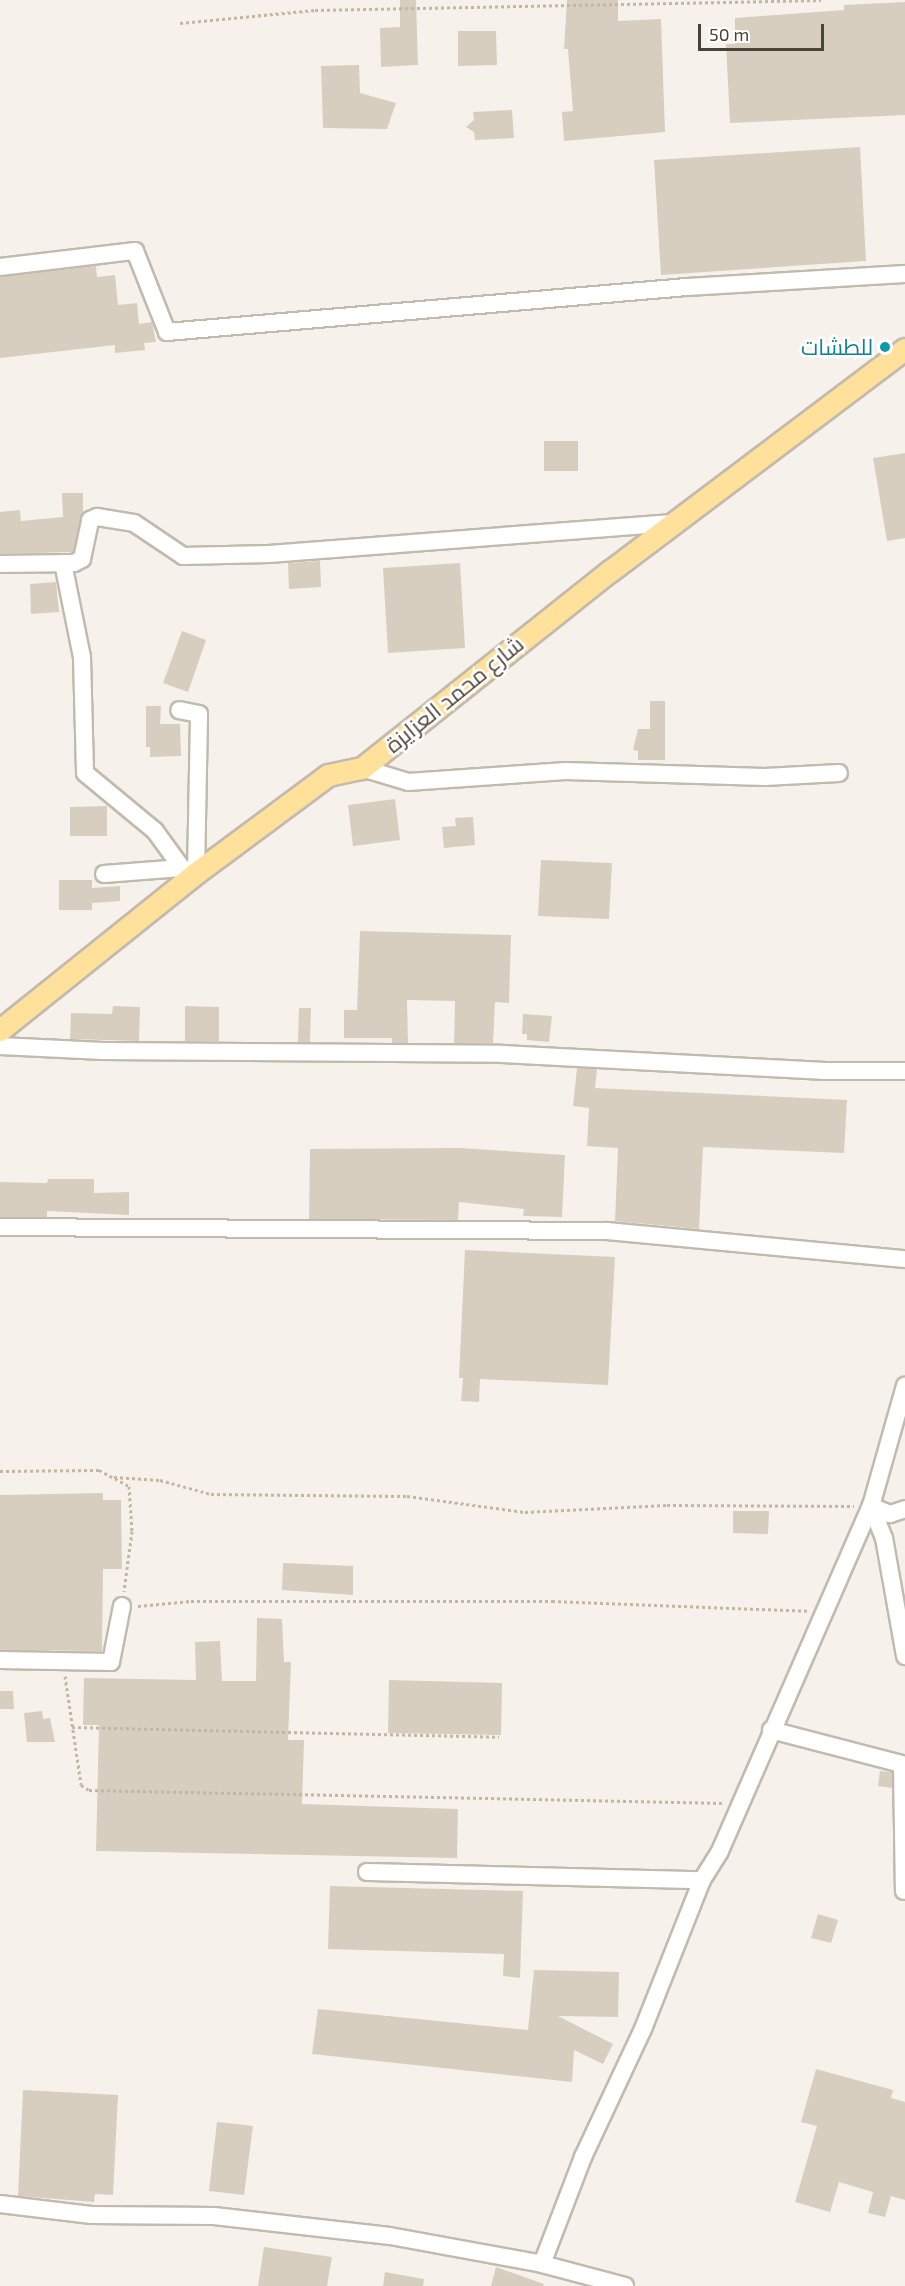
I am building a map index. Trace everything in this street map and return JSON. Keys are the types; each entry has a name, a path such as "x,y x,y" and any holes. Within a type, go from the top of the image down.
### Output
{"main road":[{"name":"شارع محمد العزايزة","path":"0,1030 189,870 328,775 362,768 676,523 905,349"}],"street":[{"path":"0,267 135,251 166,332 687,287 905,274"},
{"path":"0,564 63,563 82,559 90,520 97,517 134,523 183,555 269,554 676,523"},
{"path":"63,563 82,657 85,774 155,831 189,870"},
{"path":"179,710 199,714 189,870"},
{"path":"362,768 408,782 566,771 756,777 839,773"},
{"path":"104,874 189,870"},
{"path":"0,1046 103,1051 502,1054 826,1071 905,1071"},
{"path":"0,1227 607,1231 905,1259"},
{"path":"542,2264 583,2157 643,2029 702,1880 720,1851 738,1804 871,1506 905,1386"},
{"path":"871,1506 890,1514 905,1509"},
{"path":"871,1506 884,1538 905,1656"},
{"path":"0,1660 62,1659 111,1662 122,1606"},
{"path":"771,1730 904,1765 904,1891"},
{"path":"367,1872 702,1880"},
{"path":"0,2204 91,2215 214,2216 390,2236 542,2264 625,2286"}],"path":[{"path":"180,22 315,10 821,0"},
{"path":"0,1471 99,1470 129,1486 132,1531 122,1606 192,1601 552,1601 825,1611"},
{"path":"111,1476 160,1480 211,1494 407,1496 525,1512 667,1505 871,1506"},
{"path":"62,1659 81,1785 90,1790 738,1804"},
{"path":"72,1727 500,1737"}],"building":[{"path":"400,0 416,0 418,65 381,67 380,28 400,27"},
{"path":"567,0 618,0 618,21 661,19 665,132 564,141 562,112 573,111 568,49 564,49"},
{"path":"905,2 905,115 730,123 726,44 735,44 735,18 844,10 844,5"},
{"path":"458,31 496,31 497,65 458,66"},
{"path":"359,65 360,93 396,103 387,129 323,128 321,66"},
{"path":"512,110 514,138 475,140 474,132 466,127 474,120 473,112"},
{"path":"860,147 866,261 661,275 654,160"},
{"path":"96,266 97,277 115,275 118,305 137,303 139,324 152,322 156,342 144,343 145,350 115,353 115,345 0,358 0,277"},
{"path":"544,441 578,441 578,471 544,471"},
{"path":"905,453 905,538 887,541 873,458"},
{"path":"62,493 83,493 83,513 73,552 0,554 0,512 20,510 21,521 63,517"},
{"path":"320,561 321,587 289,589 288,563"},
{"path":"460,563 465,648 388,653 383,568"},
{"path":"56,582 59,612 31,614 30,584"},
{"path":"182,631 206,640 188,692 163,683"},
{"path":"650,701 665,701 665,760 638,760 638,751 633,750 638,729 650,729"},
{"path":"146,706 161,706 160,724 180,724 181,756 150,757 150,747 146,747"},
{"path":"395,799 400,840 353,846 348,805"},
{"path":"107,806 107,836 70,836 70,807"},
{"path":"473,817 475,845 444,848 442,827 456,826 455,818"},
{"path":"541,860 612,863 609,919 538,916"},
{"path":"59,880 92,880 92,888 120,886 120,901 92,903 92,910 59,910"},
{"path":"360,931 511,935 509,1003 495,1002 493,1043 454,1043 455,1001 407,1000 408,1043 392,1043 392,1038 344,1038 344,1010 357,1010"},
{"path":"113,1006 140,1007 139,1041 70,1039 71,1013 112,1014"},
{"path":"185,1006 219,1007 219,1041 185,1041"},
{"path":"299,1008 311,1008 310,1042 298,1042"},
{"path":"523,1014 552,1016 549,1042 527,1040 527,1034 522,1034"},
{"path":"577,1068 597,1069 595,1088 847,1100 844,1153 703,1147 699,1229 615,1221 618,1148 587,1146 589,1108 573,1106"},
{"path":"460,1148 565,1155 562,1217 523,1216 524,1209 459,1202 458,1220 309,1219 310,1149"},
{"path":"48,1179 94,1179 94,1193 129,1192 129,1215 47,1211 47,1217 0,1217 0,1182 47,1183"},
{"path":"465,1250 615,1257 608,1385 480,1379 479,1402 461,1401 463,1378 459,1378"},
{"path":"103,1493 103,1500 121,1500 122,1569 103,1569 102,1651 0,1650 0,1495"},
{"path":"733,1511 769,1511 768,1534 733,1533"},
{"path":"283,1563 353,1566 353,1595 282,1590"},
{"path":"257,1618 282,1619 284,1662 291,1662 288,1740 304,1740 302,1804 458,1809 457,1858 96,1851 99,1725 83,1725 84,1678 196,1680 195,1642 220,1641 222,1681 256,1681"},
{"path":"389,1680 502,1683 501,1735 388,1733"},
{"path":"0,1691 13,1691 14,1709 0,1709"},
{"path":"42,1711 43,1719 50,1718 55,1742 27,1742 24,1713"},
{"path":"880,1771 892,1772 892,1788 878,1786"},
{"path":"330,1886 523,1891 520,1978 503,1976 504,1954 328,1949"},
{"path":"818,1914 838,1920 831,1943 811,1938"},
{"path":"534,1970 619,1972 618,2017 558,2016 613,2044 603,2064 574,2050 572,2082 312,2054 318,2009 528,2030"},
{"path":"816,2069 893,2090 891,2098 905,2102 905,2200 891,2196 885,2217 868,2213 873,2192 839,2182 830,2212 795,2202 817,2126 801,2122"},
{"path":"23,2090 118,2095 113,2195 95,2194 94,2202 18,2196"},
{"path":"217,2122 253,2126 244,2195 209,2191"},
{"path":"264,2247 332,2257 327,2286 258,2286"},
{"path":"496,2267 544,2284 543,2286 491,2286"},
{"path":"385,2272 424,2279 423,2286 383,2286"}],"place":[{"name":"للطشات","path":"885,347"}]}
